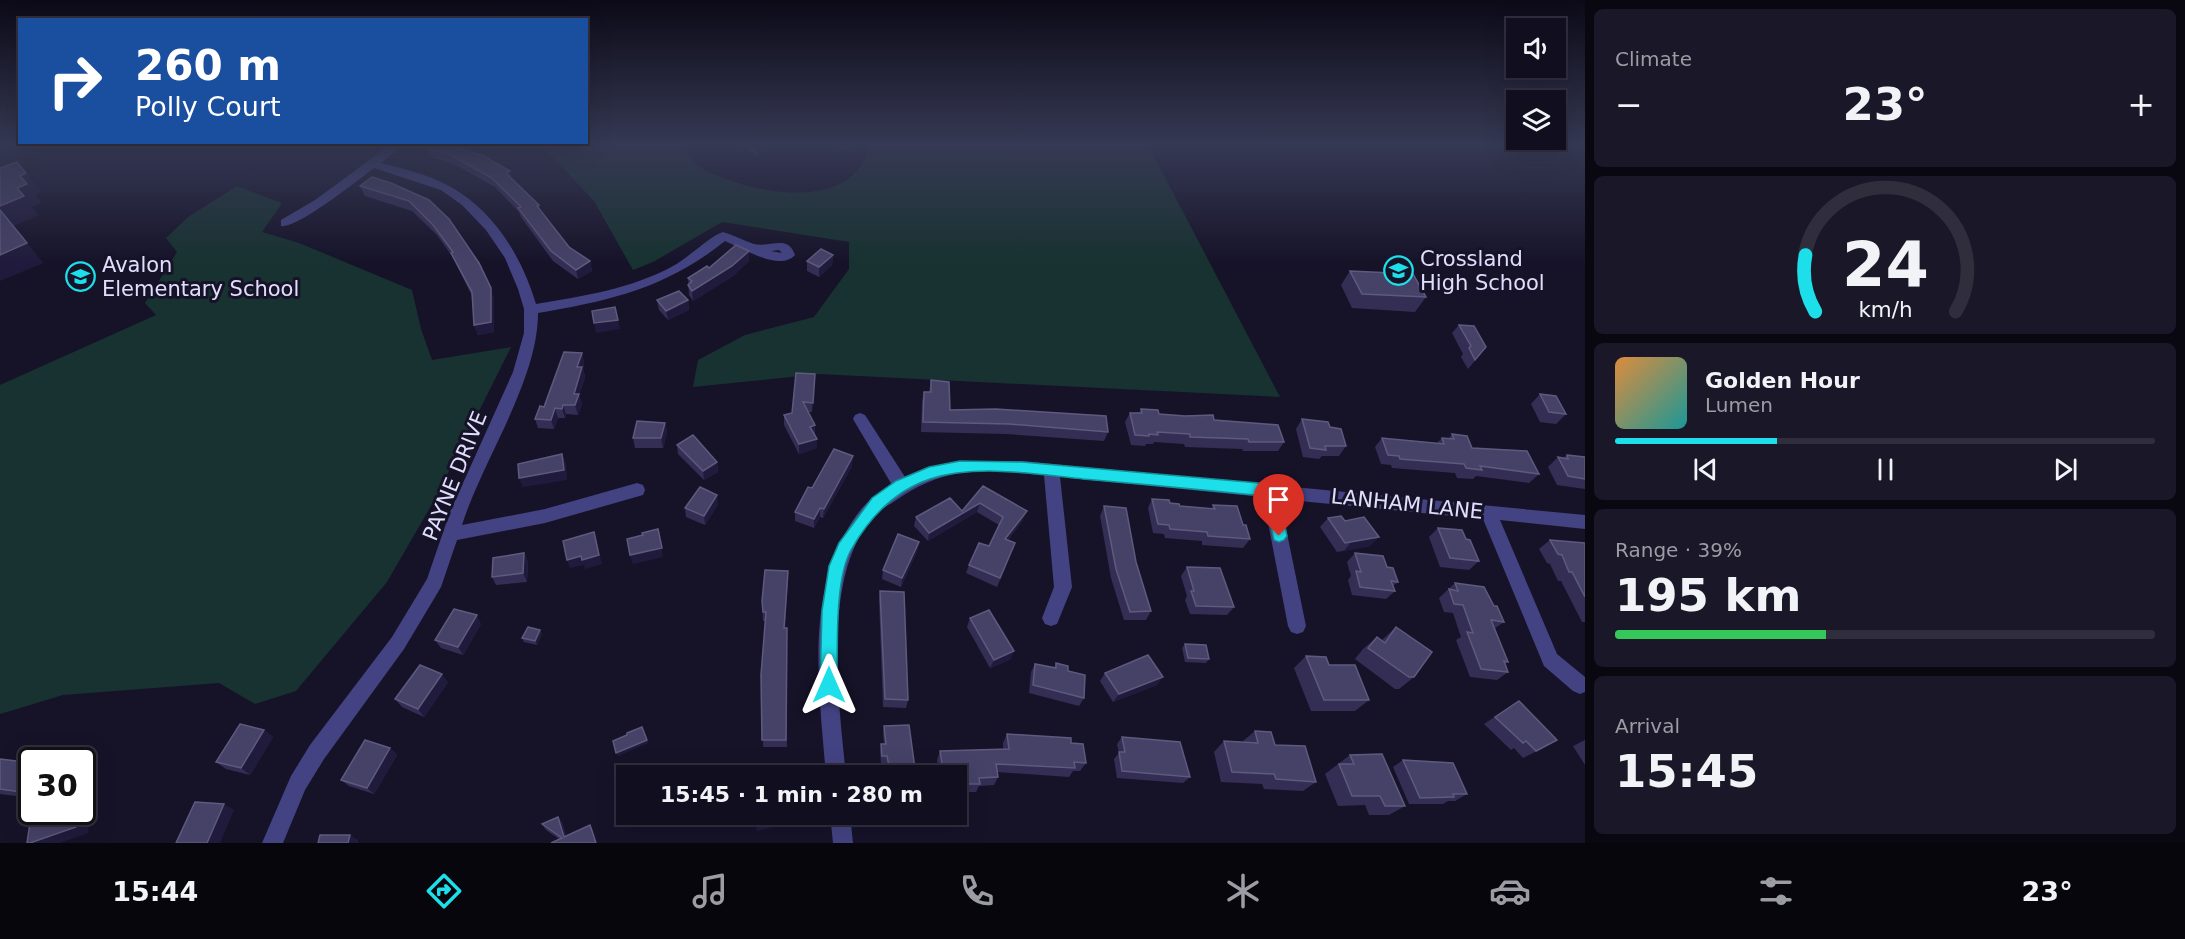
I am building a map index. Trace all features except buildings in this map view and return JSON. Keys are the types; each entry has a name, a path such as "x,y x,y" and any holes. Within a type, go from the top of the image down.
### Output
{"street":[{"path":"285,223 345,184"},
{"name":"PAYNE DRIVE","path":"272,843 298,783 317,752 398,643 435,582 458,512 523,363 531,333 531,309 522,281 511,258 491,227 476,211 438,184"},
{"path":"531,309 597,298 642,286 690,261 723,236 756,249 781,246 789,255 776,259 794,269"},
{"path":"860,419 901,485"},
{"name":"LANHAM LANE","path":"835,765 829,685 829,639 837,566 844,547 877,502 901,485 929,473 960,467 988,466 1051,470 1585,522"},
{"path":"1051,470 1063,587 1051,618"},
{"path":"451,534 497,528 536,519 637,490"},
{"path":"1270,490 1296,626"},
{"path":"1488,512 1550,660 1580,685"},
{"path":"841,825 843,843"}],"green space":[{"path":"578,184 741,184 796,192 822,190 837,184 1169,184 1280,397 819,374 693,387 698,360 745,335 814,317 849,269 849,242 722,222 653,262 633,270 594,201"},
{"path":"237,186 282,203 262,232 299,243 412,290 421,329 432,360 511,347 435,499 387,582 296,691 255,704 219,683 63,695 0,714 0,385 156,315 145,303 177,252 166,238 188,217"}],"place":[{"name":"Crossland High School","path":"1399,271"},
{"name":"Avalon Elementary School","path":"81,277"}],"route":[{"path":"829,685 830,611 837,566 844,547 877,502 901,485 929,473 960,467 1022,467 1270,490 1279,536"}]}
